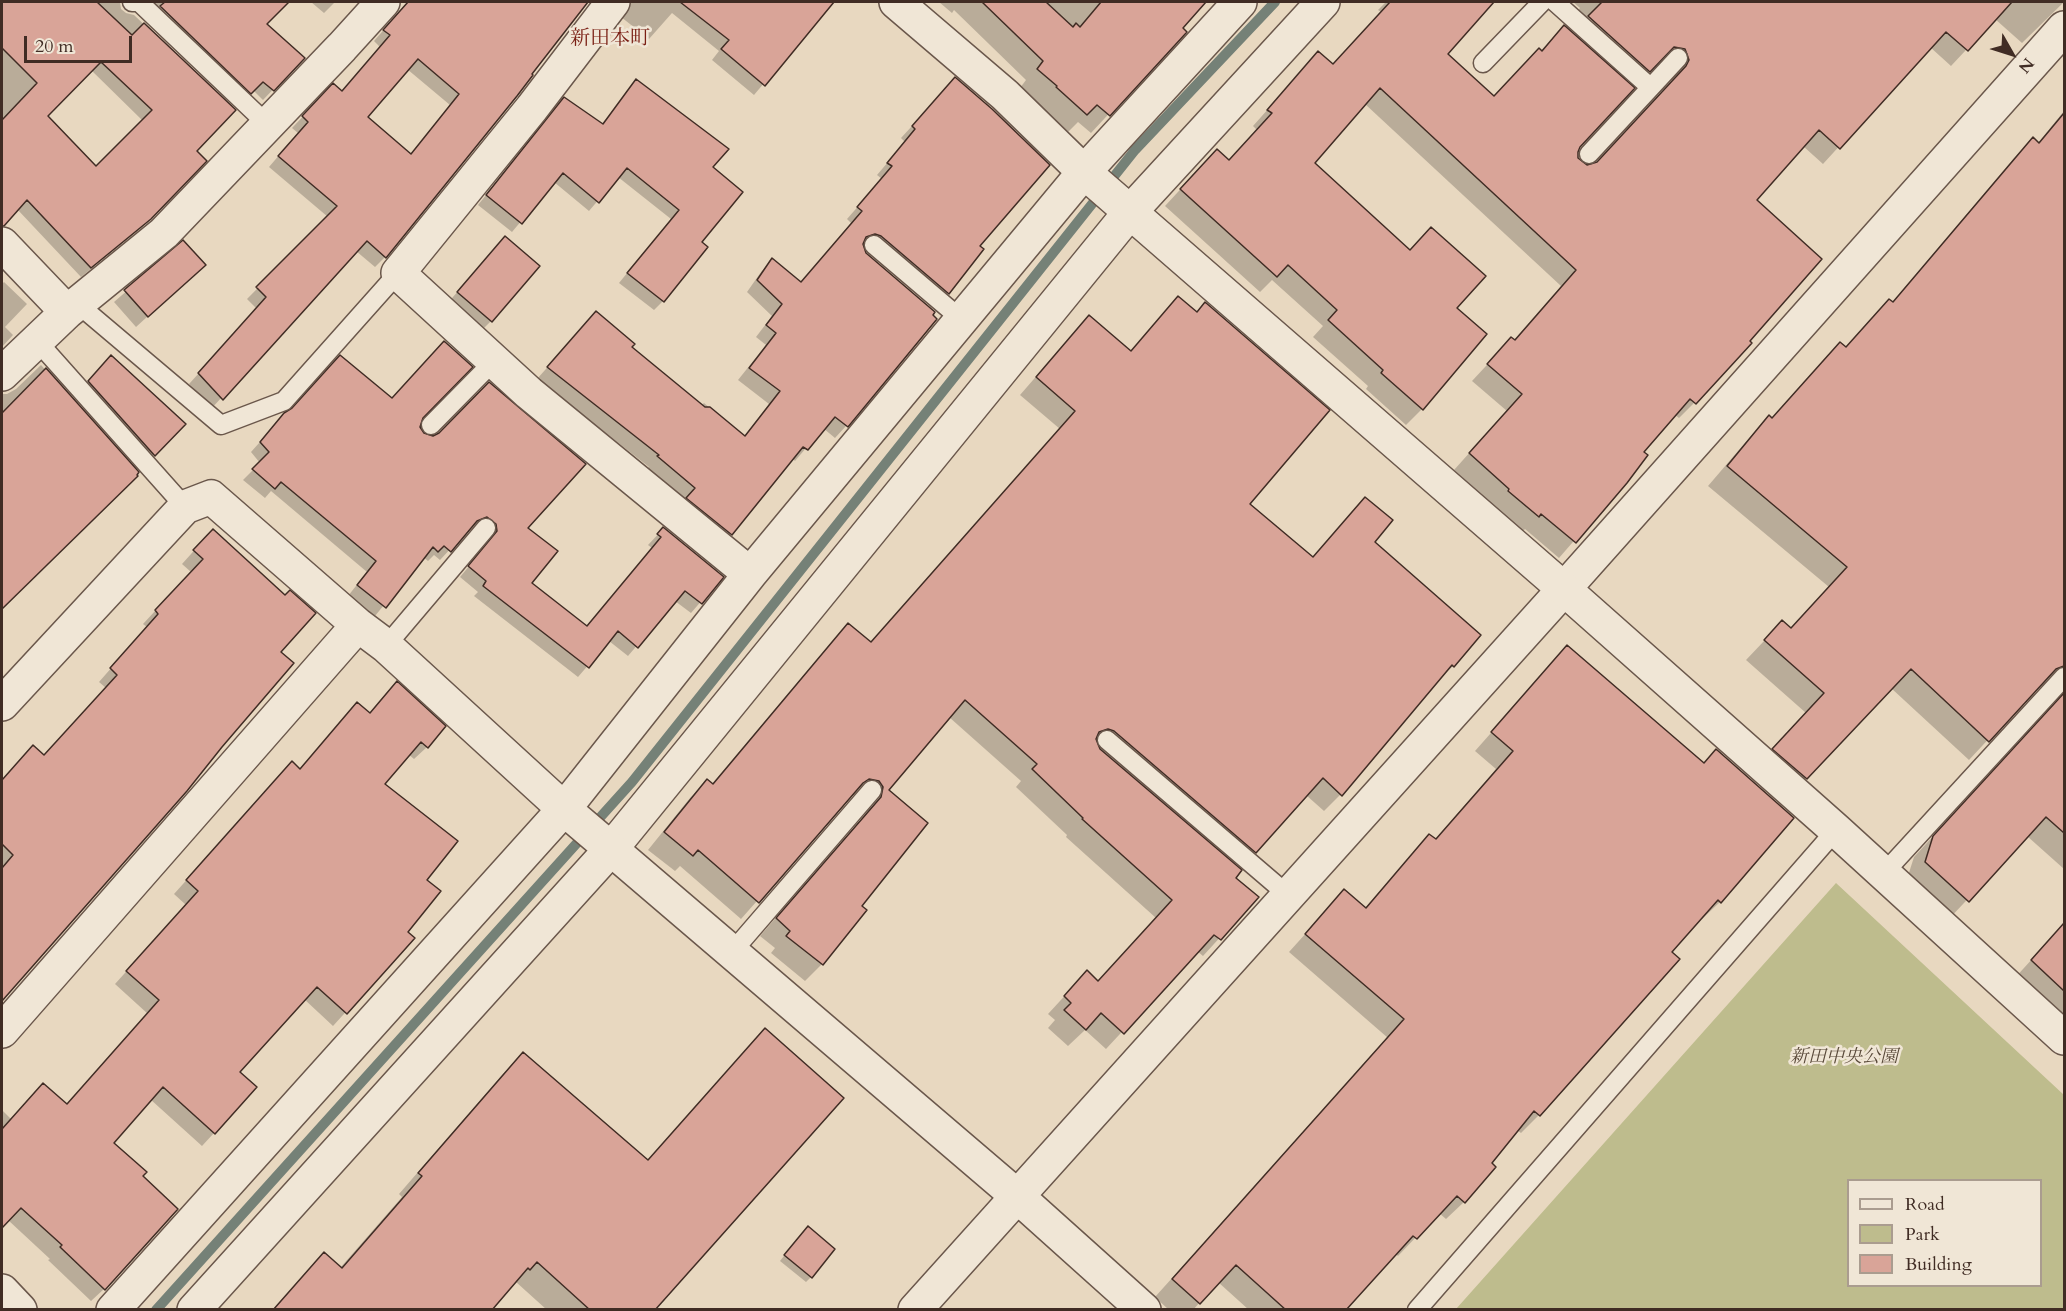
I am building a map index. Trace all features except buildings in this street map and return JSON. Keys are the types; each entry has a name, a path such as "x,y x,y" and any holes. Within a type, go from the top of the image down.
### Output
{"street":[{"path":"2,374 73,309 164,233 383,2"},
{"path":"613,2 532,108 398,273 530,393 750,574"},
{"path":"896,2 1005,95 1085,172 1564,589 1836,830 2064,1038"},
{"path":"113,1310 589,830 750,574 1085,172 1240,2"},
{"path":"194,1310 589,830 1126,208 1323,2"},
{"path":"915,1310 1564,589 2064,27"},
{"path":"2,244 73,309"},
{"path":"2,704 185,507 211,497 358,625 386,646 589,830 1017,1196 1144,1310"},
{"path":"2,1031 358,625"},
{"path":"2,1291 20,1310"}],"lane":[{"path":"132,2 139,2 268,125"},
{"path":"1483,63 1542,2"},
{"path":"1555,2 1650,87"},
{"path":"1589,154 1678,58"},
{"path":"874,245 961,319"},
{"path":"73,309 221,425 284,401 398,273"},
{"path":"38,342 185,507"},
{"path":"431,425 495,361"},
{"path":"386,646 486,528"},
{"path":"1884,873 2064,677"},
{"path":"1107,740 1288,895"},
{"path":"732,952 872,790"},
{"path":"1417,1310 1836,830"}],"green space":[{"name":"新田中央公園","path":"1836,883 2064,1095 2064,1309 1456,1309"}],"waterway":[{"path":"156,1310 632,782 1135,150 1275,2"}],"district":[{"name":"新田本町","path":"610,39"}]}
